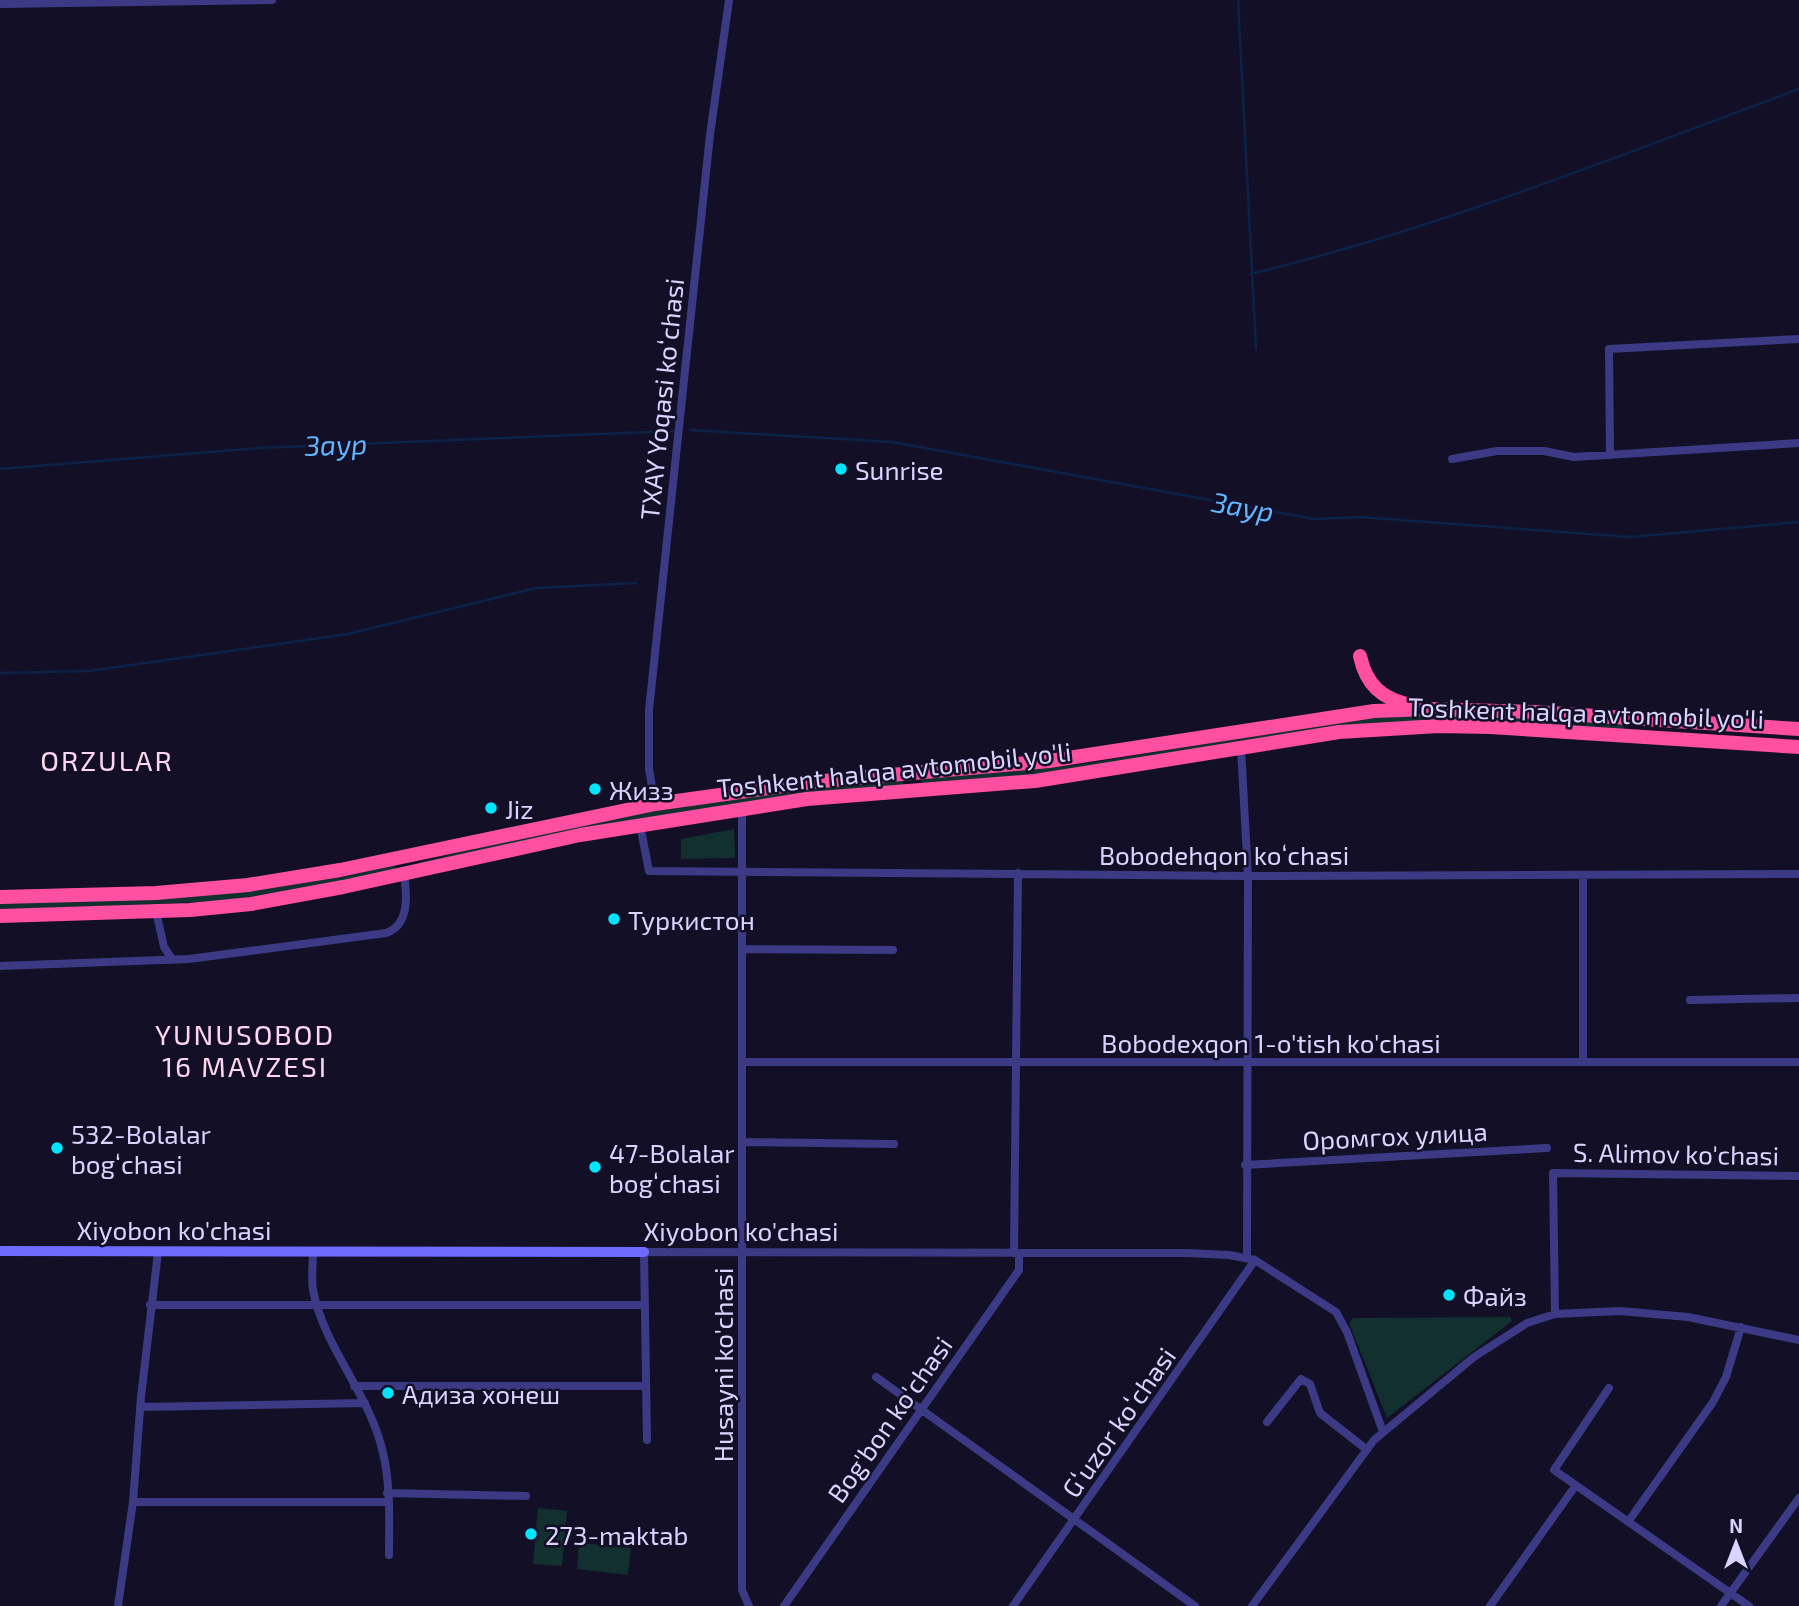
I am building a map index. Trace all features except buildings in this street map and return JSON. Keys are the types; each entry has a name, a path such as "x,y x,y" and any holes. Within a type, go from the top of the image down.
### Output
{"highway":[{"path":"1360,656 1368,682 1379,692 1403,703 1429,709"},
{"name":"Toshkent halqa avtomobil yo'li","path":"0,897 218,888 289,879 654,804 781,785 1048,761 1355,713 1429,709 1639,718 1799,729"},
{"path":"1638,735 1639,718"},
{"name":"Toshkent halqa avtomobil yo'li","path":"0,916 156,911 251,904 640,824 807,799 1045,780 1339,732 1439,726 1638,735 1799,747"},
{"path":"908,772 909,790"},
{"path":"401,857 404,874"}],"street":[{"path":"0,4 272,0"},
{"name":"TXAY Yoqasi koʻchasi","path":"654,804 649,769 649,710 710,135 729,0"},
{"path":"1610,454 1609,349 1799,339"},
{"path":"1452,459 1497,451 1544,451 1574,457 1799,443"},
{"path":"1241,748 1248,876 1245,1165 1251,1259"},
{"name":"Husayni ko'chasi","path":"743,808 742,1590 749,1606"},
{"name":"Bobodehqon koʻchasi","path":"640,824 649,871 1248,876 1799,874"},
{"name":"Bog'bon ko'chasi","path":"784,1606 1019,1270 1016,1064 1018,873"},
{"path":"0,966 172,959 390,932 398,926 405,908 404,874"},
{"path":"1583,875 1583,1062"},
{"path":"156,911 164,947 172,959"},
{"path":"742,949 893,950"},
{"path":"1690,1000 1799,998"},
{"name":"Bobodexqon 1-o'tish ko'chasi","path":"742,1062 1799,1062"},
{"path":"743,1142 894,1144"},
{"name":"Оромгох улица","path":"1245,1165 1547,1148"},
{"name":"S. Alimov ko'chasi","path":"1555,1314 1553,1173 1799,1176"},
{"name":"Xiyobon ko'chasi","path":"0,1251 1186,1253 1251,1259 1336,1312 1347,1332 1383,1432"},
{"path":"118,1606 133,1502 150,1305 158,1252"},
{"path":"313,1252 313,1288 317,1306 354,1386 365,1403 383,1453 388,1498 389,1555"},
{"path":"645,1252 647,1440"},
{"name":"Gʻuzor koʻchasi","path":"1013,1606 1251,1259"},
{"path":"150,1305 645,1305"},
{"path":"1252,1606 1366,1449 1383,1432 1494,1342 1527,1323 1555,1314 1620,1311 1688,1317 1799,1340"},
{"path":"1628,1522 1713,1402 1726,1377 1741,1326"},
{"path":"876,1377 1195,1606"},
{"path":"1267,1422 1301,1379 1310,1384 1320,1413 1366,1449"},
{"path":"354,1386 646,1386"},
{"path":"1609,1388 1553,1467 1557,1474 1749,1606"},
{"path":"140,1407 365,1403"},
{"path":"1490,1606 1576,1486"},
{"path":"133,1502 526,1496"},
{"path":"1721,1606 1799,1498"}],"green space":[{"path":"1449,714 1625,724 1624,730 1449,721 1076,772 922,786 921,779 1076,765 1361,719"},
{"path":"903,781 903,786 421,866 420,862 551,830 653,810 819,788"},
{"path":"734,829 735,858 681,859 681,839"},
{"path":"394,864 396,871 224,901 0,910 0,903 223,894 281,887"},
{"path":"1510,1317 1512,1321 1387,1418 1349,1323 1353,1318"},
{"path":"538,1508 567,1511 562,1566 533,1564"},
{"path":"579,1543 631,1548 628,1575 577,1569"}],"waterway":[{"path":"1238,0 1256,349"},
{"path":"1250,274 1390,236 1459,213 1799,89"},
{"name":"Заур","path":"690,430 892,442 1314,519 1359,517 1630,537 1799,522"},
{"name":"Заур","path":"0,469 258,448 673,431"},
{"path":"0,673 89,671 348,634 536,588 636,583"}],"place":[{"name":"Sunrise","path":"841,469"},
{"name":"Жизз","path":"595,789"},
{"name":"Jiz","path":"491,808"},
{"name":"Туркистон","path":"614,919"},
{"name":"532-Bolalar bogʻchasi","path":"57,1148"},
{"name":"47-Bolalar bogʻchasi","path":"595,1167"},
{"name":"Файз","path":"1449,1295"},
{"name":"Адиза хонеш","path":"388,1393"},
{"name":"273-maktab","path":"531,1534"}],"district":[{"name":"ORZULAR","path":"107,760"},
{"name":"YUNUSOBOD 16 MAVZESI","path":"245,1050"}]}
